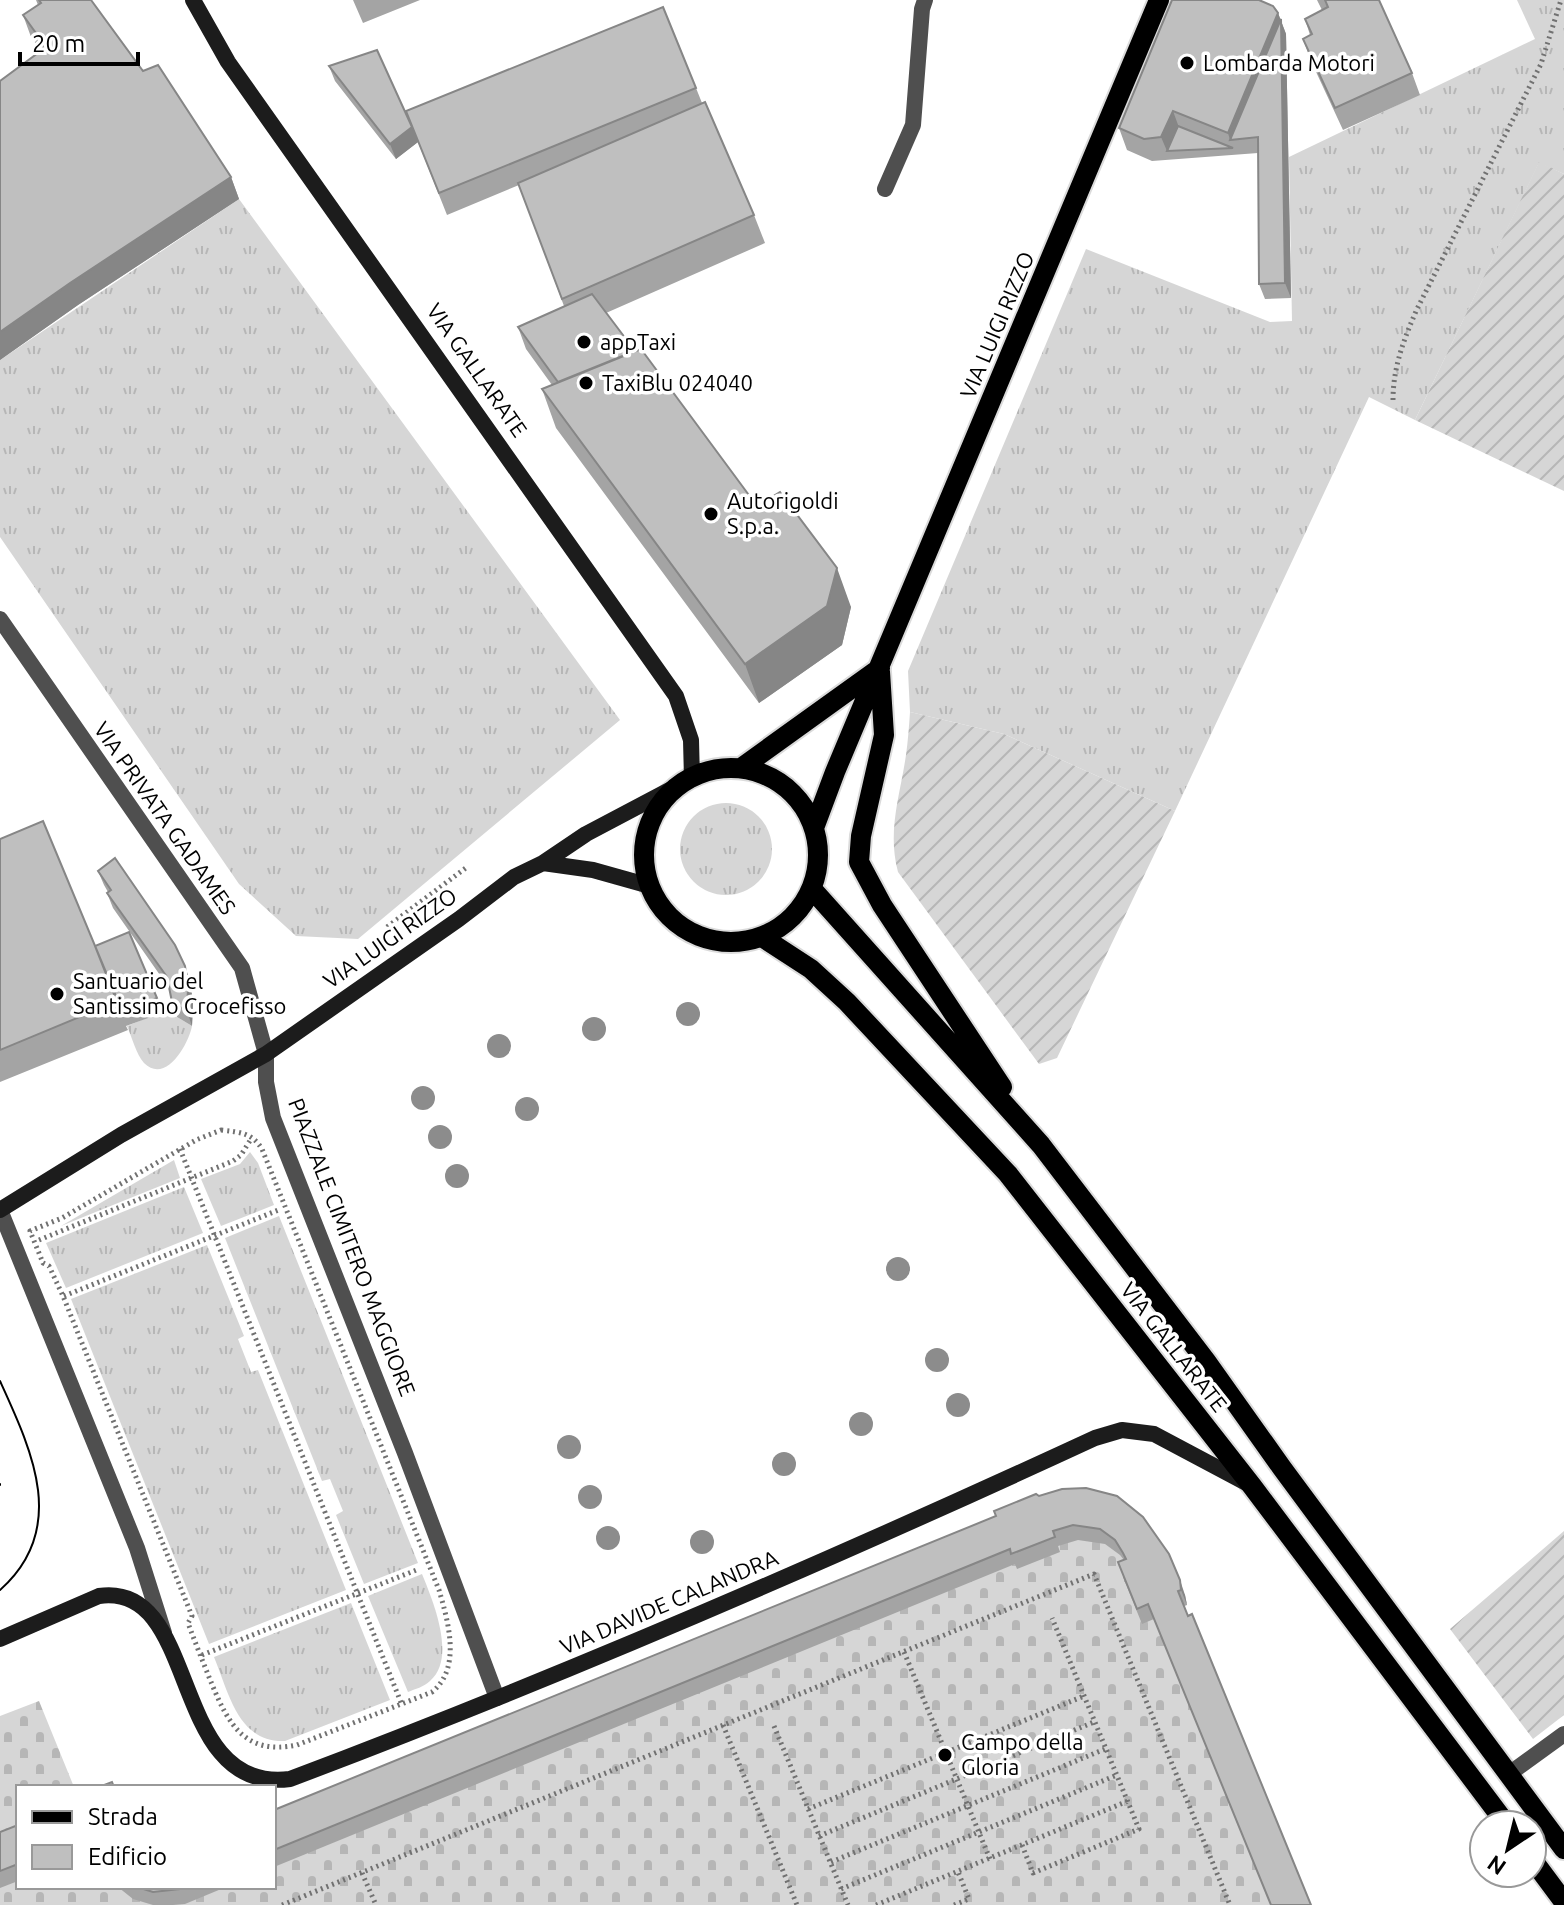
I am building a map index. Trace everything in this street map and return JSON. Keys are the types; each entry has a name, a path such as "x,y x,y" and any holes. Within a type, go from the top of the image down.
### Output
{"main road":[{"name":"VIA GALLARATE","path":"193,0 228,62 676,696 691,740 684,783"},
{"name":"VIA LUIGI RIZZO","path":"814,828 1159,0"},
{"path":"741,768 880,668"},
{"path":"880,668 884,735 861,836 859,862 882,905 1041,1145"},
{"path":"741,768 765,774 786,787 803,806 814,828 818,869 812,889 791,918 762,937 739,942 717,941 695,935 668,914 650,886 644,859 646,833 657,808 684,783 716,769 741,768"},
{"name":"VIA LUIGI RIZZO","path":"266,1054 514,877 543,863 586,834 684,783"},
{"path":"543,863 593,870 650,886"},
{"name":"VIA GALLARATE","path":"812,889 1041,1145 1206,1361 1564,1849"},
{"name":"VIA GALLARATE","path":"762,937 811,969 847,1002 1008,1174 1252,1486 1495,1809"},
{"path":"0,1210 121,1135 266,1054"},
{"name":"VIA DAVIDE CALANDRA","path":"165,1634 213,1746 239,1769 275,1781 302,1775 497,1698 874,1540 1095,1438 1122,1430 1154,1434 1252,1486"},
{"path":"0,1639 99,1596 112,1594 136,1603 165,1634"},
{"path":"1548,1880 1564,1902"}],"street":[{"path":"885,189 913,125 925,0"},
{"name":"VIA PRIVATA GADAMES","path":"0,619 242,968 266,1054"},
{"name":"PIAZZALE CIMITERO MAGGIORE","path":"266,1054 266,1082 273,1118 405,1453 497,1698"},
{"path":"0,1210 137,1548 165,1634"},
{"path":"1509,1774 1564,1734"}],"path":[{"path":"1393,400 1393,379 1402,343 1541,64 1561,0"},
{"path":"387,927 467,867"},
{"path":"221,1130 253,1136 262,1149 429,1565 449,1630 449,1665 440,1686 402,1705 297,1745 270,1747 247,1739 229,1722 188,1623 192,1616 63,1296 49,1266 43,1263 30,1231 62,1218 180,1149 221,1130"},
{"path":"35,1242 238,1159 253,1136"},
{"path":"180,1149 402,1705"},
{"path":"63,1296 286,1207"},
{"path":"201,1656 429,1565"},
{"path":"282,1905 1094,1574 1230,1905"},
{"path":"1022,1845 1033,1873 1139,1829 1052,1618"},
{"path":"904,1652 990,1859"},
{"path":"808,1809 1084,1696"},
{"path":"819,1836 1094,1722"},
{"path":"723,1725 797,1905"},
{"path":"774,1726 848,1905"},
{"path":"831,1862 1105,1749"},
{"path":"841,1889 1117,1775"},
{"path":"876,1905 1128,1801"},
{"path":"362,1872 376,1905"},
{"path":"954,1905 969,1899 958,1872"}],"green space":[{"path":"1517,0 1564,0 1564,174 1539,163 1415,420 1369,397 1175,811 1004,734 910,712 908,671 1086,249 1270,322 1292,321 1289,157 1535,39"},
{"path":"1539,162 1564,174 1564,491 1415,420"},
{"path":"239,199 620,720 358,939 296,936 239,884 0,537 0,360"},
{"path":"910,712 1004,734 1175,811 1057,1058 1039,1064 898,872 894,828"},
{"path":"726,803 744,806 759,816 769,831 772,849 769,867 759,882 744,892 726,895 708,892 693,882 683,867 680,849 683,831 693,816 708,806"},
{"path":"159,1013 177,1017 192,1026 181,1051 160,1069 144,1063 127,1026"},
{"path":"250,1152 258,1163 274,1205 221,1226 201,1179 240,1164"},
{"path":"174,1160 180,1178 61,1226"},
{"path":"184,1187 203,1233 66,1288 46,1243"},
{"path":"279,1216 418,1563 364,1584 336,1515 343,1511 330,1479 322,1481 225,1238"},
{"path":"207,1245 244,1336 238,1339 251,1372 258,1370 346,1590 209,1644 71,1299"},
{"path":"1042,1509 1175,1569 1193,1630 1310,1905 0,1905 0,1716 39,1701 73,1785 16,1785 16,1889 276,1889 276,1826"},
{"path":"1564,1531 1564,1715 1533,1739 1450,1629"},
{"path":"422,1574 440,1629 442,1658 438,1671 430,1681 408,1692 368,1596"},
{"path":"351,1603 390,1700 285,1741 256,1734 238,1713 214,1657"}],"building":[{"path":"39,0 91,0 143,71 158,65 231,177 0,332 0,81 46,47 23,15 41,3"},
{"path":"1172,0 1259,0 1273,6 1278,13 1228,133 1173,111 1161,137 1144,139 1119,128"},
{"path":"1325,0 1379,0 1412,73 1335,108 1303,39 1312,34 1305,19 1328,7"},
{"path":"663,7 696,88 439,193 406,111"},
{"path":"1281,19 1285,283 1259,284 1258,137 1230,140"},
{"path":"377,50 412,127 390,144 329,66"},
{"path":"705,102 754,215 562,299 518,183"},
{"path":"1178,126 1233,148 1167,151"},
{"path":"592,294 635,351 558,382 518,327"},
{"path":"641,349 757,506 780,492 837,568 827,606 745,664 542,389"},
{"name":"Santuario del Santissimo Crocefisso","path":"43,821 118,1001 0,1050 0,839"},
{"path":"115,858 175,945 185,966 187,1011 172,1002 167,977 107,893 111,890 98,871"},
{"path":"129,932 157,998 121,1012 95,946"},
{"path":"1086,1488 1117,1496 1143,1517 1169,1554 1180,1580 1181,1590 1178,1591 1188,1616 1192,1614 1311,1905 1271,1905 1148,1604 1137,1609 1118,1562 1126,1559 1123,1553 1115,1540 1100,1529 1073,1525 1053,1531 1055,1537 1011,1554 1010,1549 276,1849 276,1809 996,1516 994,1511 1036,1494 1039,1496 1062,1489"},
{"path":"16,1826 16,1865 0,1871 0,1832"},
{"path":"143,1889 180,1889 153,1892"}],"tram line":[{"path":"0,1381 32,1462 38,1489 39,1516 34,1541 21,1566 0,1590"}],"place":[{"name":"Lombarda Motori","path":"1187,63"},
{"name":"appTaxi","path":"584,342"},
{"name":"TaxiBlu 024040","path":"586,383"},
{"name":"Autorigoldi S.p.a.","path":"711,514"},
{"name":"Santuario del Santissimo Crocefisso","path":"57,994"},
{"name":"Campo della Gloria","path":"945,1755"}]}
